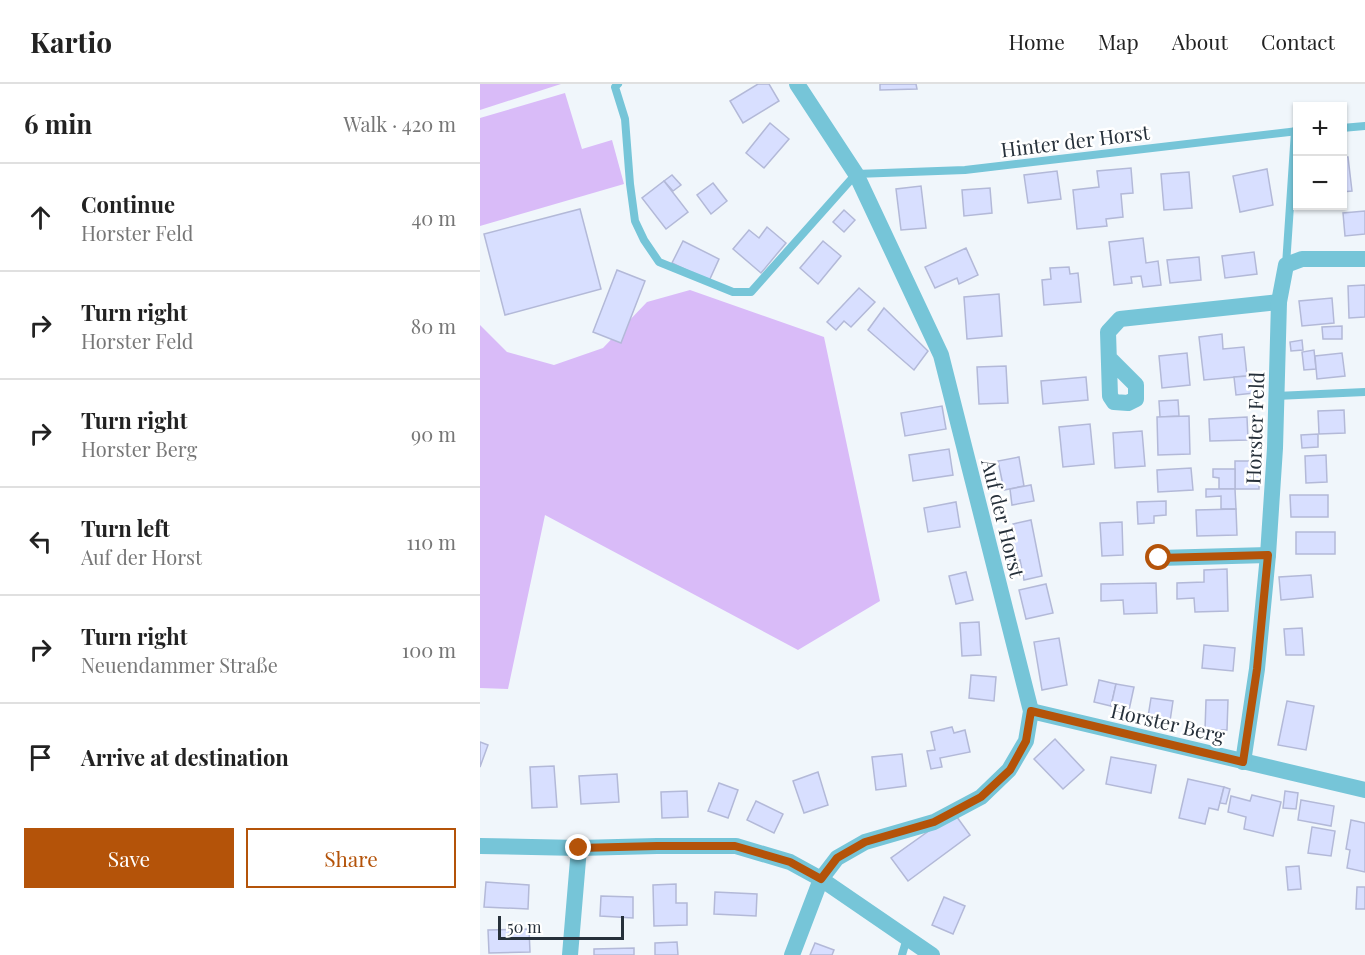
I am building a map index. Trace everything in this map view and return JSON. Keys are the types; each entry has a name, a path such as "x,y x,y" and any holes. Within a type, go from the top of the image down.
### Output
{"street":[{"name":"Auf der Horst","path":"792,955 821,879 837,858 865,842 934,822 981,797 1010,770 1026,741 1031,711 941,355 856,174 797,84"},
{"path":"1286,265 1302,260 1365,259"},
{"name":"Horster Feld","path":"1243,762 1257,669 1268,555 1275,448 1279,302 1286,265"},
{"path":"1109,358 1108,332 1120,319 1279,302"},
{"path":"1159,558 1268,555"},
{"name":"Horster Berg","path":"1031,711 1365,790"},
{"path":"480,846 579,848 735,846 790,862 821,879 932,955"},
{"path":"570,955 579,848"}],"lane":[{"path":"618,84 615,87 625,120 635,221 644,240 659,262 733,292 751,292 856,174"},
{"path":"1347,128 1365,126"},
{"name":"Hinter der Horst","path":"856,174 965,170 1293,131"},
{"name":"Horster Feld","path":"1286,265 1294,156"},
{"path":"1276,396 1365,392"},
{"path":"902,955 907,939"}],"shaded area":[{"path":"480,84 561,84 480,110"},
{"path":"565,93 582,149 612,140 624,184 480,226 480,118"},
{"path":"690,290 824,337 880,601 798,650 545,515 508,689 480,688 480,325 507,352 554,365 603,348 647,302"}],"building":[{"path":"758,84 769,84 779,101 743,123 730,101"},
{"path":"880,84 916,84 917,89 880,90"},
{"path":"770,123 789,139 764,168 746,153"},
{"path":"1347,157 1348,157 1352,191 1347,192"},
{"path":"1131,168 1133,193 1121,194 1123,217 1106,219 1107,226 1077,229 1073,190 1099,187 1097,171"},
{"path":"1267,169 1273,205 1240,212 1233,176"},
{"path":"1057,171 1061,199 1028,203 1024,175"},
{"path":"1189,172 1192,208 1164,210 1161,174"},
{"path":"672,175 681,185 673,191 664,181"},
{"path":"664,181 688,212 666,229 642,198"},
{"path":"713,183 727,201 711,214 697,195"},
{"path":"921,186 926,228 901,230 896,189"},
{"path":"990,188 992,213 964,216 962,190"},
{"path":"580,209 601,289 505,315 484,234"},
{"path":"844,210 855,220 844,232 833,222"},
{"path":"1365,211 1365,234 1345,236 1343,213"},
{"path":"767,227 786,243 761,273 733,249 749,230 759,238"},
{"path":"1143,238 1146,263 1158,261 1161,285 1143,287 1141,276 1131,277 1132,283 1114,285 1109,242"},
{"path":"683,241 719,259 709,281 672,263"},
{"path":"823,241 841,256 818,284 800,268"},
{"path":"966,248 978,275 959,284 957,278 935,288 925,267"},
{"path":"1254,252 1257,274 1225,278 1222,256"},
{"path":"1199,257 1201,280 1170,283 1167,260"},
{"path":"1069,267 1070,274 1078,273 1081,302 1044,305 1042,280 1051,279 1050,268"},
{"path":"617,270 645,281 621,343 593,332"},
{"path":"1365,285 1365,317 1349,318 1348,286"},
{"path":"859,288 875,302 851,327 844,321 836,330 827,322"},
{"path":"999,294 1002,336 967,339 964,297"},
{"path":"1332,298 1334,323 1302,326 1299,301"},
{"path":"884,308 928,351 914,370 868,330"},
{"path":"1342,326 1342,339 1323,339 1322,327"},
{"path":"1222,334 1223,349 1244,347 1247,376 1204,380 1199,337"},
{"path":"1302,340 1303,350 1291,351 1290,342"},
{"path":"1314,350 1316,369 1304,370 1302,352"},
{"path":"1187,353 1190,385 1162,388 1159,356"},
{"path":"1342,353 1345,376 1317,379 1315,356"},
{"path":"1006,366 1008,403 979,404 977,367"},
{"path":"1247,373 1252,373 1254,393 1236,395 1234,377 1247,376"},
{"path":"1086,377 1088,400 1043,404 1041,381"},
{"path":"1178,400 1179,416 1160,417 1159,401"},
{"path":"942,406 946,429 905,436 901,413"},
{"path":"1344,410 1345,433 1319,434 1318,411"},
{"path":"1189,416 1190,454 1158,455 1157,417"},
{"path":"1247,417 1248,440 1210,441 1209,419"},
{"path":"1090,424 1094,464 1063,467 1059,427"},
{"path":"1142,431 1145,466 1115,468 1113,433"},
{"path":"1318,434 1318,447 1302,448 1301,435"},
{"path":"949,449 953,475 913,481 909,455"},
{"path":"1326,455 1327,482 1306,483 1305,456"},
{"path":"1019,457 1024,486 1004,490 998,461"},
{"path":"1235,461 1259,461 1259,489 1235,489"},
{"path":"1191,468 1193,490 1158,492 1157,470"},
{"path":"1213,469 1235,469 1235,489 1219,489 1219,478 1213,477"},
{"path":"1031,485 1034,501 1012,505 1010,489"},
{"path":"1206,489 1235,489 1236,509 1221,509 1221,496 1206,497"},
{"path":"1290,495 1328,495 1328,517 1291,517"},
{"path":"1166,501 1166,515 1154,516 1154,523 1138,524 1137,502"},
{"path":"956,502 960,527 928,532 924,508"},
{"path":"1236,509 1237,535 1197,536 1196,510"},
{"path":"1031,520 1042,576 1024,580 1020,560 1010,562 1004,533 1015,531 1013,524"},
{"path":"1122,522 1123,555 1102,556 1100,523"},
{"path":"1296,532 1335,532 1335,554 1296,554"},
{"path":"1227,569 1228,611 1195,612 1194,598 1177,599 1177,583 1204,582 1204,570"},
{"path":"966,572 973,600 956,604 949,576"},
{"path":"1311,575 1313,597 1281,600 1279,577"},
{"path":"1156,583 1157,613 1124,614 1123,600 1101,601 1101,584"},
{"path":"1046,584 1053,613 1026,619 1019,590"},
{"path":"979,622 981,655 962,656 960,623"},
{"path":"1302,628 1304,655 1286,655 1284,629"},
{"path":"1059,638 1067,685 1042,690 1034,642"},
{"path":"1204,645 1235,648 1233,671 1202,668"},
{"path":"971,675 996,677 994,701 969,698"},
{"path":"1099,680 1116,684 1111,706 1094,702"},
{"path":"1116,684 1134,687 1129,710 1111,706"},
{"path":"1151,698 1173,701 1170,721 1148,717"},
{"path":"1206,700 1228,700 1227,730 1205,730"},
{"path":"1287,701 1314,706 1306,750 1278,745"},
{"path":"952,727 954,733 965,730 970,752 940,758 942,767 931,769 927,751 935,750 931,732"},
{"path":"1055,739 1084,770 1063,789 1034,759"},
{"path":"480,742 488,745 480,767"},
{"path":"902,754 906,786 876,790 872,757"},
{"path":"1111,757 1156,765 1151,793 1106,784"},
{"path":"554,766 557,807 532,808 530,767"},
{"path":"818,772 828,805 804,813 793,781"},
{"path":"617,774 619,802 581,804 579,776"},
{"path":"1188,779 1224,787 1218,810 1209,808 1205,824 1179,818"},
{"path":"719,783 738,790 728,818 708,811"},
{"path":"1224,787 1230,789 1226,804 1220,803"},
{"path":"687,791 688,817 662,818 661,792"},
{"path":"1285,791 1298,793 1296,809 1283,808"},
{"path":"1252,795 1281,802 1273,836 1244,829 1246,817 1228,812 1231,796 1250,801"},
{"path":"1301,800 1334,806 1331,826 1298,820"},
{"path":"756,801 783,814 774,833 747,820"},
{"path":"954,813 970,835 908,881 891,858"},
{"path":"1351,820 1365,823 1365,872 1347,868 1350,850 1346,849"},
{"path":"1312,827 1335,831 1331,856 1308,853"},
{"path":"1299,866 1301,889 1288,890 1286,867"},
{"path":"486,882 529,885 528,909 484,907"},
{"path":"676,884 676,903 687,903 687,925 654,926 653,885"},
{"path":"1357,887 1365,887 1365,909 1356,909"},
{"path":"715,892 757,894 756,916 714,914"},
{"path":"601,896 633,897 633,918 600,916"},
{"path":"944,897 965,906 953,934 932,925"},
{"path":"529,929 530,952 489,953 488,930"},
{"path":"677,942 678,955 655,955 655,943"},
{"path":"815,943 834,950 832,955 810,955"},
{"path":"634,948 634,955 594,955 594,949"}],"route":[{"path":"579,848 735,846 790,862 821,879 837,858 865,842 934,822 981,797 1010,770 1026,741 1031,711 1243,762 1257,669 1268,555 1159,558"}]}
